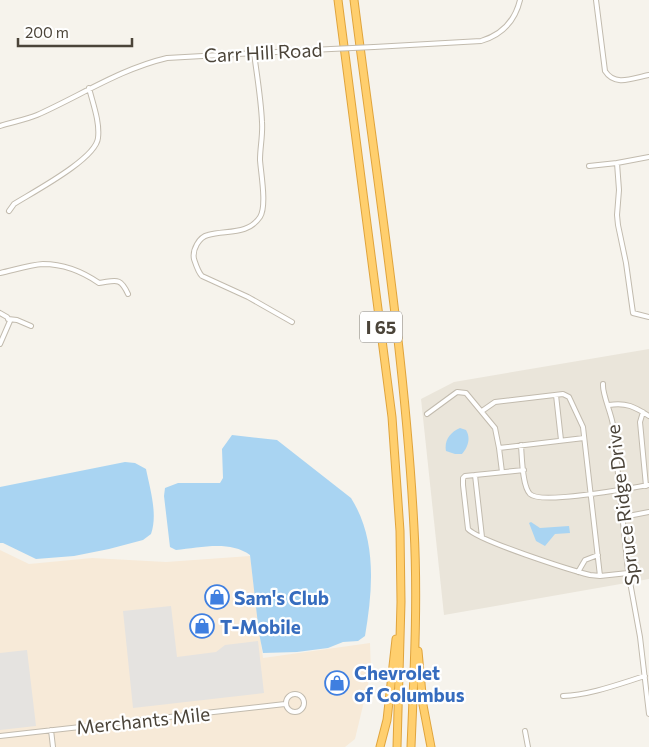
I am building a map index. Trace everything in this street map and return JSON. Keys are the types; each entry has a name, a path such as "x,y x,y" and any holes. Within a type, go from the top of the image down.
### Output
{"highway":[{"name":"I 65","path":"338,0 392,417 400,531 401,602 397,747"},
{"name":"I 65","path":"354,0 406,416 414,530 415,623 411,747"},
{"path":"380,747 388,720 398,612 401,602"},
{"path":"415,623 423,705 431,747"}],"street":[{"name":"Carr Hill Road","path":"0,126 36,115 89,88 148,62 167,58 481,41 491,38 505,28 514,17 520,0"},
{"path":"596,0 605,71 609,77 617,81 649,76"},
{"path":"254,54 262,122 260,158 262,214 256,223 238,231 206,235 195,248 194,257 199,273 202,276 248,297 292,322"},
{"path":"9,211 14,204 80,162 93,151 98,140 98,129 89,88"},
{"path":"589,166 649,157"},
{"path":"617,163 619,190 618,225 634,313 649,317"},
{"path":"0,273 43,264 69,268 88,275 99,283 117,281 124,286 128,294"},
{"path":"0,313 8,319 17,320 31,326"},
{"path":"0,344 10,321 8,319"},
{"name":"Spruce Ridge Drive","path":"604,384 603,391 609,405 613,425 628,573 638,622 649,714"},
{"path":"427,414 457,392 461,391 470,395 495,428 502,472"},
{"path":"482,411 495,402 563,394 569,397 582,428 584,438 600,576"},
{"path":"556,395 561,440"},
{"path":"609,405 626,404 636,406 649,416"},
{"path":"521,445 526,486 532,496 543,499 648,486 640,422 643,412"},
{"path":"499,448 584,438"},
{"path":"524,470 465,476 463,478 468,529 471,532 482,538 578,572 600,576 628,573"},
{"path":"475,475 482,538"},
{"path":"622,517 649,512"},
{"path":"578,572 585,560 598,555"},
{"path":"563,696 572,696 645,676"},
{"name":"Merchants Mile","path":"294,693 300,695 304,703 302,708 295,712 288,709 286,704 287,698 294,693"},
{"name":"Merchants Mile","path":"0,736 286,704"},
{"path":"51,730 53,747"},
{"path":"525,731 528,747"}],"shaded area":[{"path":"649,349 649,579 444,615 421,399 454,382"},
{"path":"0,550 29,564 92,558 166,562 250,556 263,658 370,643 371,672 355,739 345,747 0,747"},
{"path":"171,606 177,657 216,652 225,645 258,641 264,693 133,708 123,611"},
{"path":"27,650 36,726 0,730 0,653"}],"water":[{"path":"460,428 468,433 469,439 466,448 462,454 446,451 448,437"},
{"path":"232,435 277,440 351,498 365,530 371,565 370,600 365,636 358,641 343,642 328,648 297,652 263,653 250,555 242,550 224,546 176,550 170,547 164,496 165,488 178,483 220,483 223,478 222,449"},
{"path":"125,462 135,463 146,469 153,501 154,518 151,534 143,540 74,556 36,559 0,543 0,487"},
{"path":"531,522 540,528 569,526 570,533 555,534 545,546 536,541 529,523"}],"place":[{"name":"Sam's Club","path":"217,597"},
{"name":"T-Mobile","path":"202,626"},
{"name":"Chevrolet of Columbus","path":"337,683"}]}
